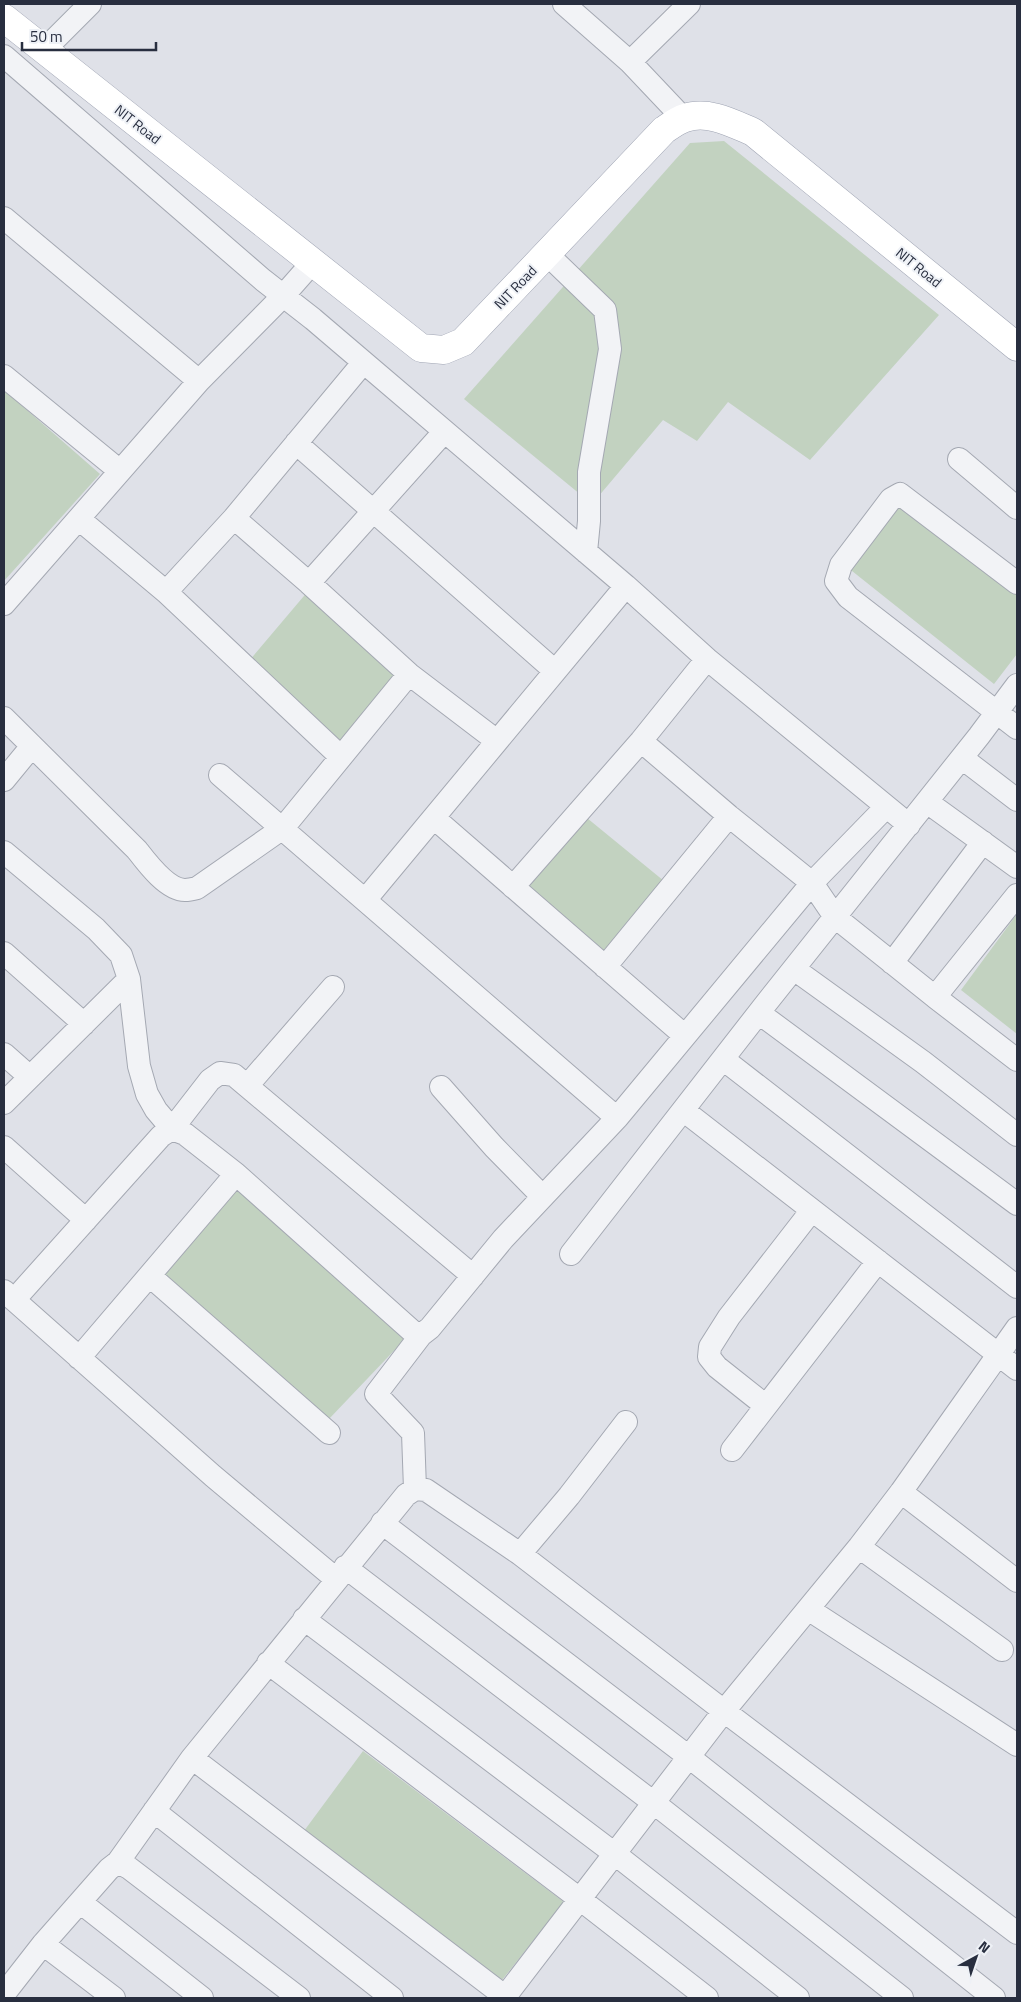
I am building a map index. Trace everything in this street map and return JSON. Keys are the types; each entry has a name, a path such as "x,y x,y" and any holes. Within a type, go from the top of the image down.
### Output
{"main road":[{"name":"NIT Road","path":"4,18 421,348 444,350 462,342 664,130 684,118 700,115 727,120 753,132 1017,347"}],"street":[{"path":"44,50 90,4"},
{"path":"564,4 630,62 684,118"},
{"path":"630,62 689,4"},
{"path":"4,56 283,296 313,319 626,586 707,659 909,825"},
{"path":"4,218 199,381"},
{"path":"547,254 605,310 610,349 589,472 589,521 586,552"},
{"path":"4,604 199,381 283,296 313,262"},
{"path":"166,592 234,518 363,363"},
{"path":"4,376 120,471"},
{"path":"309,583 444,432"},
{"path":"296,443 555,671"},
{"path":"959,459 1017,508"},
{"path":"1017,583 900,494 891,499 841,565 836,581 848,597 1017,728"},
{"path":"234,518 409,674 498,742"},
{"path":"79,519 166,592 341,757"},
{"path":"366,899 626,586"},
{"path":"513,887 641,741 707,659"},
{"path":"4,718 137,850 156,872 171,885 184,890 197,888 283,828 409,674"},
{"path":"571,1254 759,1013 962,758 1017,685"},
{"path":"641,741 812,883 835,917 1017,1060"},
{"path":"4,780 32,746"},
{"path":"962,758 1017,800"},
{"path":"220,775 366,899 617,1118"},
{"path":"927,802 1017,867"},
{"path":"415,1489 413,1433 376,1394 421,1335 430,1328 503,1239 617,1118 812,883 886,807"},
{"path":"605,967 729,816"},
{"path":"434,818 685,1036"},
{"path":"892,963 983,842"},
{"path":"4,852 112,944 121,955 129,979 139,1066 156,1110 172,1129 186,1134 236,1174 412,1331 421,1335"},
{"path":"935,997 1017,895"},
{"path":"4,953 84,1024"},
{"path":"794,969 922,1062 1017,1135"},
{"path":"4,1104 129,979"},
{"path":"247,1086 332,988"},
{"path":"759,1013 1017,1204"},
{"path":"4,1054 30,1077"},
{"path":"723,1059 1017,1287"},
{"path":"473,1276 234,1074 220,1073 210,1080 172,1129 161,1136 86,1220 9,1296 212,1476 654,1803 902,1998"},
{"path":"442,1087 494,1146 538,1202"},
{"path":"683,1110 1017,1369"},
{"path":"4,1147 86,1220"},
{"path":"79,1358 236,1174"},
{"path":"766,1406 717,1367 709,1356 710,1347 729,1317 812,1210"},
{"path":"732,1450 878,1261"},
{"path":"150,1276 329,1434"},
{"path":"192,1758 505,1998 724,1711 854,1554 901,1492 1017,1328"},
{"path":"520,1554 569,1496 626,1422"},
{"path":"4,1994 43,1944 109,1869 118,1862 192,1758 382,1523 406,1495 415,1489 426,1490 520,1554 1017,1933"},
{"path":"901,1492 1017,1581"},
{"path":"382,1523 689,1757 994,1998"},
{"path":"854,1554 1002,1650"},
{"path":"813,1604 1017,1745"},
{"path":"304,1619 615,1854 798,1998"},
{"path":"268,1663 581,1900 706,1998"},
{"path":"154,1811 392,1998"},
{"path":"118,1862 129,1868 299,1998"},
{"path":"80,1902 202,1998"},
{"path":"43,1944 114,1998"}],"green space":[{"path":"724,141 939,315 810,460 728,402 697,441 663,420 592,504 464,399 690,143"},
{"path":"4,390 100,474 4,581"},
{"path":"902,500 1017,591 1017,654 994,684 847,567"},
{"path":"309,590 400,674 341,745 249,661"},
{"path":"587,818 664,881 604,954 526,886"},
{"path":"1017,914 1017,1034 961,990"},
{"path":"238,1189 407,1337 329,1419 164,1274"},
{"path":"363,1751 564,1902 502,1980 304,1831"}]}
